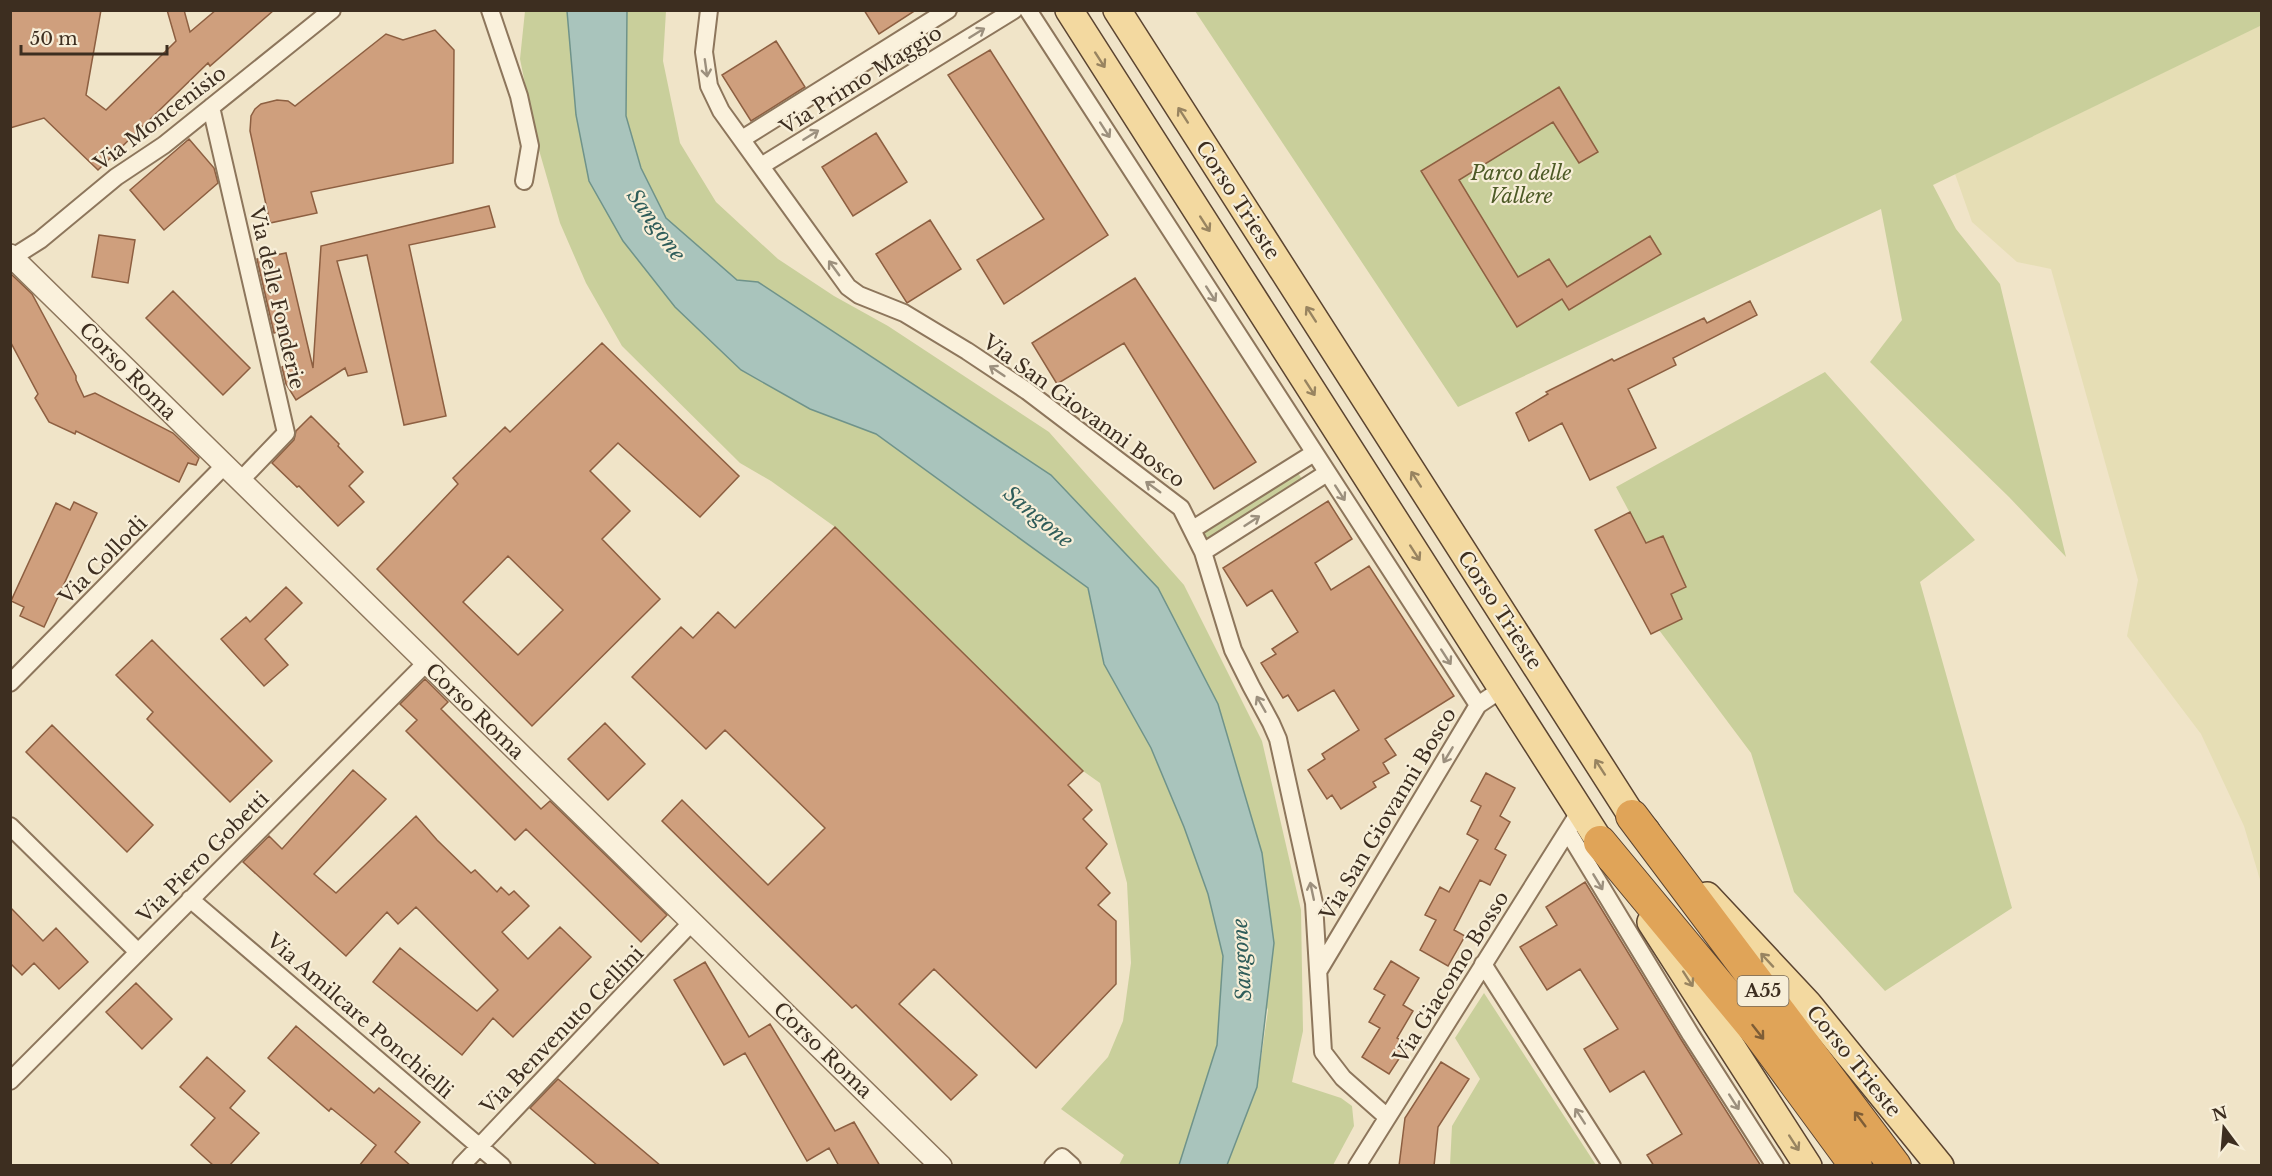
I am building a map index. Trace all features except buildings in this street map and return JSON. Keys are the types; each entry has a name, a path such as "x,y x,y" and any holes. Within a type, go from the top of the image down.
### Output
{"highway":[{"name":"A55","path":"1632,816 1895,1166"},
{"name":"A55","path":"1600,842 1759,1034 1856,1166"}],"main road":[{"name":"Corso Trieste","path":"1069,10 1502,689 1574,822 1600,842 1808,1166"},
{"name":"Corso Trieste","path":"1117,10 1632,816 1808,1004 1940,1166"}],"street":[{"name":"Via Moncenisio","path":"12,257 34,244 116,177 164,145 332,10"},
{"path":"490,10 519,96 530,146 524,181"},
{"name":"Via San Giovanni Bosco","path":"709,10 704,52 708,86 721,111 848,287 859,295 904,313 967,351 1027,391 1182,508 1203,552 1233,650 1278,740 1314,903 1323,1052 1343,1078 1387,1117"},
{"name":"Via Primo Maggio","path":"742,139 948,10"},
{"name":"Via Primo Maggio","path":"761,166 1014,10"},
{"path":"1028,10 1478,705"},
{"name":"Via delle Fonderie","path":"211,107 286,433 240,481"},
{"name":"Corso Roma","path":"12,257 941,1166"},
{"path":"1193,528 1314,453"},
{"name":"Via Collodi","path":"10,683 224,466"},
{"path":"1203,552 1327,473"},
{"name":"Via Piero Gobetti","path":"10,1081 426,663"},
{"name":"Via San Giovanni Bosco","path":"1319,970 1478,705 1502,689"},
{"path":"1574,822 1691,1035 1774,1166"},
{"name":"Via Giacomo Bosso","path":"1357,1166 1574,822"},
{"path":"10,826 138,952"},
{"name":"Via Amilcare Ponchielli","path":"190,899 502,1166"},
{"name":"Via Benvenuto Cellini","path":"460,1166 692,922"},
{"path":"1483,964 1612,1166"},
{"path":"1053,1166 1062,1157 1072,1166"}],"shaded area":[{"path":"2261,25 2261,883 2244,826 2201,734 2127,636 2138,580 2051,269 2017,262 1972,222 1955,174"}],"green space":[{"name":"Parco delle Vallere","path":"2261,10 2262,25 1933,185 1956,229 2000,284 2066,557 2009,497 1870,362 1902,320 1881,209 1458,407 1195,11"},
{"path":"525,11 567,11 576,115 675,307 741,370 810,409 876,434 1088,588 1104,664 1151,748 1184,827 1208,894 1223,956 1217,1045 1179,1165 1119,1165 1124,1155 1061,1109 1108,1057 1123,1021 1131,963 1127,883 1100,783 1083,771 835,527 771,481 740,463 622,346 586,283 560,223 537,143 520,59"},
{"path":"627,11 666,11 663,61 680,143 716,202 778,259 834,296 888,326 1049,432 1184,585 1262,741 1301,910 1303,1031 1292,1082 1341,1098 1352,1106 1354,1126 1333,1165 1227,1165 1257,1087 1268,1010 1051,475 758,282 737,280 666,218 641,168 626,116"},
{"path":"1825,372 1975,540 1920,582 2012,908 1885,991 1794,892 1751,753 1659,630 1682,619 1671,594 1686,587 1663,536 1646,543 1616,487"},
{"path":"1298,473 1302,479 1207,540 1204,538 1203,531"},
{"path":"1484,993 1596,1165 1450,1165 1452,1126 1480,1079 1455,1038"}],"water":[{"name":"Sangone","path":"567,11 627,11 626,116 641,168 666,218 737,280 758,282 1051,475 1158,588 1218,704 1262,853 1274,943 1257,1087 1227,1165 1179,1165 1217,1045 1223,956 1208,894 1184,827 1151,748 1104,664 1088,588 876,434 810,409 741,370 675,307 623,241 589,181 576,115"}]}
